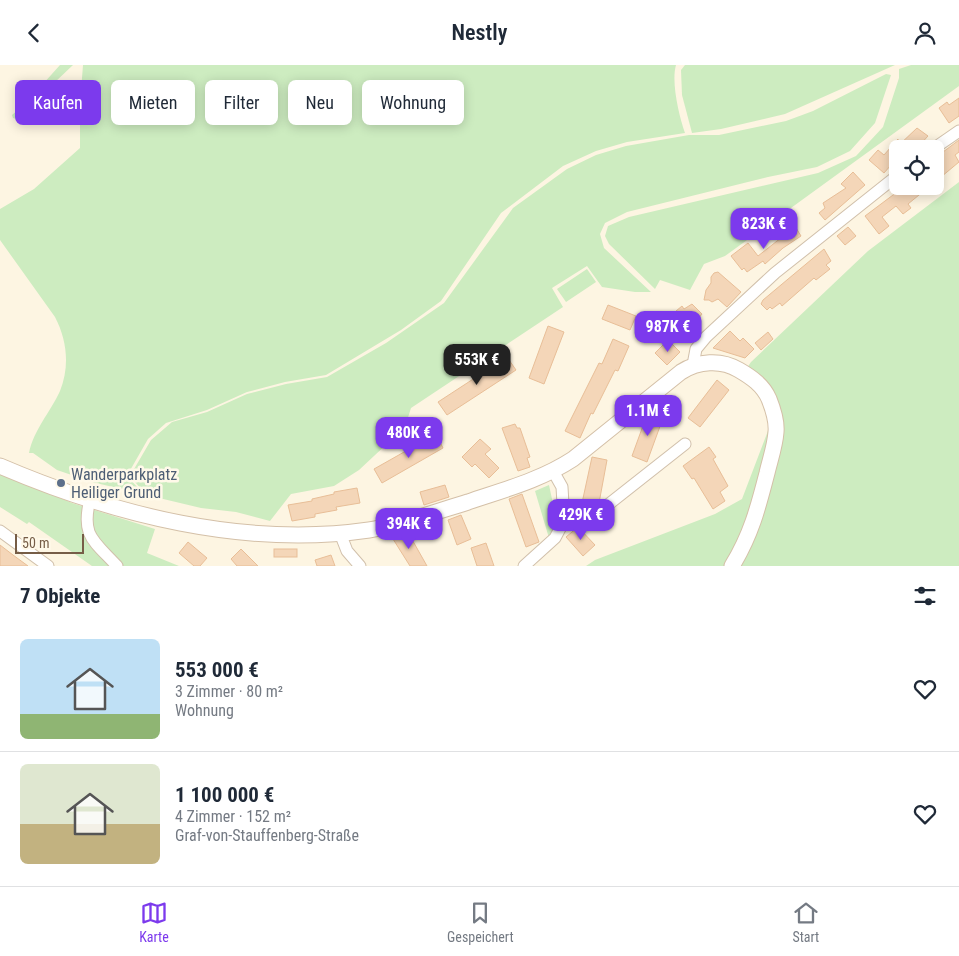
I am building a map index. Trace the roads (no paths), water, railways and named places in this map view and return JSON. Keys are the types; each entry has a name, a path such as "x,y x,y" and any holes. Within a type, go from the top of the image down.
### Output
{"street":[{"path":"944,141 959,131"},
{"path":"693,365 696,349 706,337 775,273 889,182"},
{"path":"0,466 52,487 90,499 155,517 222,529 264,535 304,536 371,529 440,511 536,479 553,471 573,459 681,371 693,365 722,363 737,369 762,388 769,399 776,432 773,451 753,527 745,546 732,566"},
{"path":"564,521 584,518 600,511 685,445"},
{"path":"524,566 555,538 564,521 562,487 553,471"},
{"path":"90,499 86,516 89,534 117,566"},
{"path":"0,531 48,566"},
{"path":"340,533 347,551 360,566"}],"place":[{"name":"Wanderparkplatz Heiliger Grund","path":"61,483"}]}
